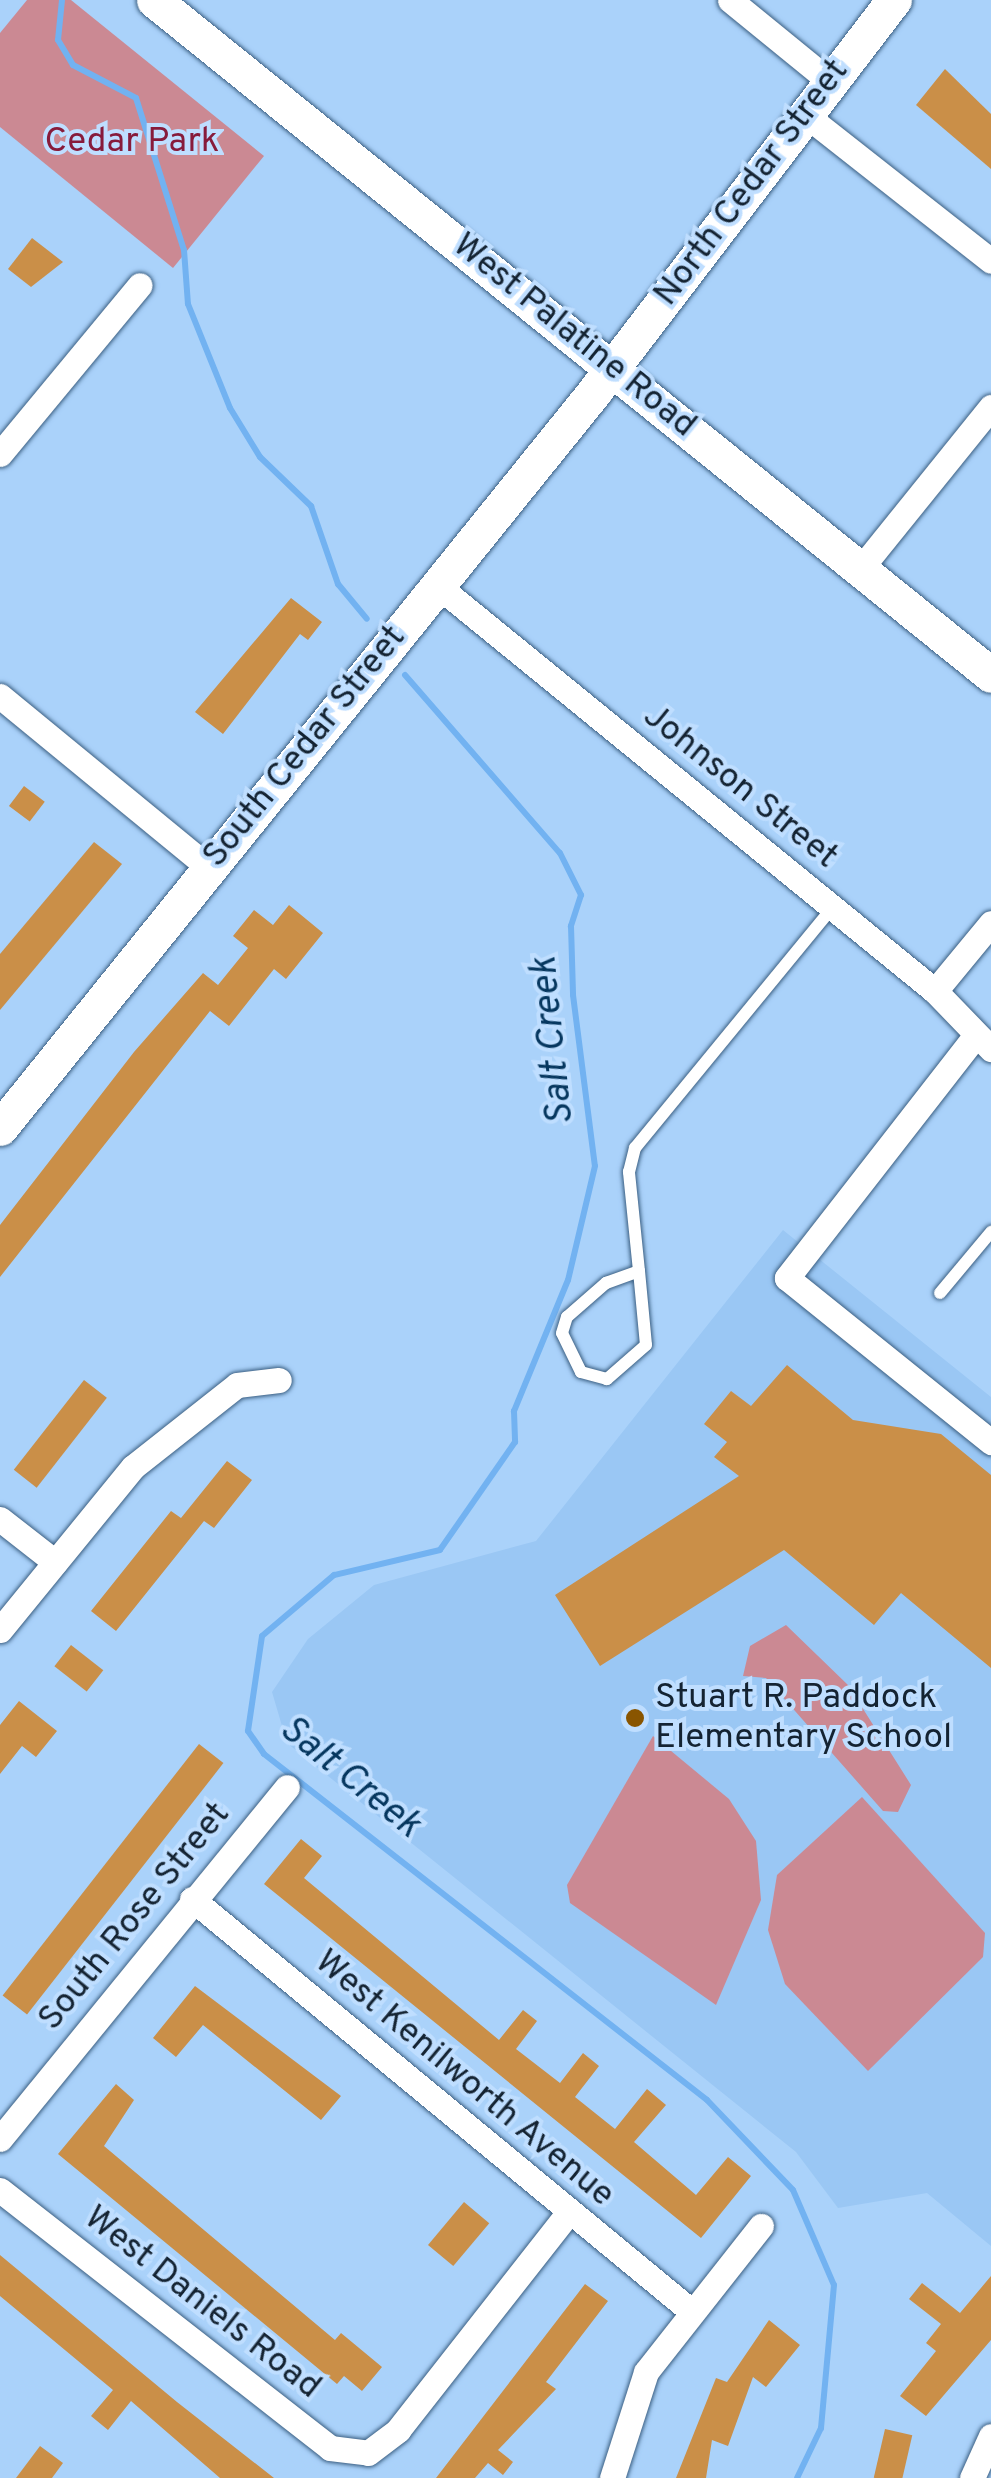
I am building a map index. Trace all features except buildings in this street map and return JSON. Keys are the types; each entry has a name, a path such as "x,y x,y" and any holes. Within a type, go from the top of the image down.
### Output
{"street":[{"name":"West Palatine Road","path":"154,0 991,675"},
{"path":"730,0 828,80"},
{"name":"North Cedar Street","path":"613,368 828,80 894,0"},
{"path":"803,114 991,261"},
{"path":"0,454 140,285"},
{"name":"South Cedar Street","path":"0,1128 207,866 613,368"},
{"path":"861,568 991,407"},
{"name":"Johnson Street","path":"438,586 935,991 983,1042"},
{"path":"0,696 207,866"},
{"path":"935,991 991,922"},
{"path":"983,1042 786,1278 991,1442"},
{"path":"0,1630 133,1467 236,1385 280,1380"},
{"path":"0,1519 54,1562"},
{"name":"South Rose Street","path":"0,2139 287,1786"},
{"name":"West Kenilworth Avenue","path":"192,1899 692,2311"},
{"name":"West Daniels Road","path":"0,2190 330,2448 368,2454 398,2430 569,2212"},
{"path":"612,2478 646,2372 761,2226"},
{"path":"972,2478 991,2436"}],"lane":[{"path":"639,1271 606,1283 567,1317 562,1334 582,1372 607,1379 646,1345 639,1271 628,1172 635,1148 832,908"},
{"path":"940,1293 991,1232"}],"shaded area":[{"name":"Stuart R. Paddock Elementary School","path":"783,1230 991,1397 991,2246 927,2193 838,2208 796,2152 287,1743 272,1692 308,1639 374,1585 536,1541"}],"green space":[{"name":"Cedar Park","path":"27,0 71,0 264,156 173,268 0,127 0,33"},
{"path":"786,1625 848,1685 911,1785 898,1812 883,1811 766,1678 743,1676 750,1646"},
{"path":"653,1736 729,1799 756,1841 761,1900 716,2005 570,1903 567,1885"},
{"path":"862,1797 985,1933 983,1957 868,2071 785,1984 768,1930 777,1875"}],"waterway":[{"name":"Salt Creek","path":"62,0 58,40 73,65 136,98 184,250 188,304 230,408 260,457 311,506 338,584 367,619"},
{"name":"Salt Creek","path":"405,675 560,853 581,895 571,926 573,995 595,1166 568,1280 514,1411 515,1442 440,1550 334,1575 262,1636 248,1731 264,1754 707,2100 793,2190 834,2285 821,2428 797,2478"}],"place":[{"name":"Stuart R. Paddock Elementary School","path":"635,1718"}]}
